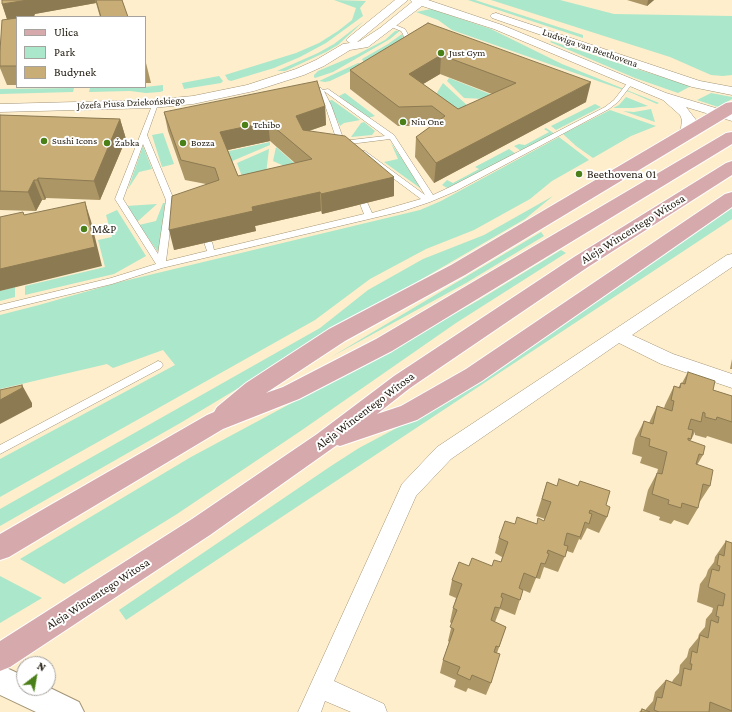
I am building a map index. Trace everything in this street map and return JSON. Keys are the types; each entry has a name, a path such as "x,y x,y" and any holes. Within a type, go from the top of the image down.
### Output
{"main road":[{"path":"0,548 215,422 254,389 337,335 458,270 684,136 728,113"},
{"path":"215,422 266,403 330,373 384,345 732,137"},
{"name":"Aleja Wincentego Witosa","path":"0,657 201,527 325,441 402,382 581,262 732,167"},
{"path":"325,441 409,413 474,375 732,198"}],"street":[{"name":"Józefa Piusa Dziekońskiego","path":"347,47 353,39 402,0"},
{"name":"Józefa Piusa Dziekońskiego","path":"0,108 155,104 217,96 268,83 311,67 347,47 364,44 391,25 420,0"},
{"name":"Ludwiga van Beethovena","path":"420,0 498,27 662,96 728,113"},
{"name":"Ludwiga van Beethovena","path":"449,0 696,84 732,91"},
{"name":"Ludwiga van Beethovena","path":"662,96 685,113 689,120 688,128 684,136"},
{"path":"309,712 409,490 444,453 732,259"},
{"path":"619,336 667,360 732,381"},
{"path":"0,680 69,712"},
{"path":"320,688 338,694 376,712"}],"lane":[{"path":"391,25 403,30 407,38 405,43 394,48"},
{"path":"0,308 112,281 161,266 369,216 429,199 453,190 607,108 616,101 630,83"},
{"path":"323,90 392,137 429,199 350,142 340,139 323,90"},
{"path":"155,104 119,199 161,266"},
{"path":"143,134 170,200 161,266"},
{"path":"350,142 392,137"},
{"path":"364,204 369,216"},
{"path":"208,242 211,254"},
{"path":"0,450 158,365"}],"green space":[{"path":"334,0 366,1 360,8 363,16 326,43 300,57 274,68 231,81 228,80 225,75 296,53 319,43 338,31 352,20 356,8"},
{"path":"468,0 475,0 583,35 583,38"},
{"path":"491,0 560,0 614,14 732,16 732,75 711,75 670,57"},
{"path":"431,9 491,29 562,64 659,103 657,104 632,93 452,30 438,20 416,12"},
{"path":"364,21 338,45 326,52 285,71 277,71 318,53 334,44"},
{"path":"401,30 390,39 333,72 315,78 314,77 318,71 356,55 385,40 395,31"},
{"path":"402,34 402,39 367,62 363,61 362,59"},
{"path":"551,41 691,86 678,93 635,78 550,42"},
{"path":"358,63 366,64 330,81 319,81"},
{"path":"219,76 223,81 221,83 184,89 182,83"},
{"path":"449,78 510,102 464,98 447,81"},
{"path":"443,83 469,107 450,117 430,104"},
{"path":"163,85 163,91 146,93 130,91 89,92 90,88"},
{"path":"74,88 73,92 0,94 0,89"},
{"path":"345,93 375,116 368,118 339,96"},
{"path":"711,93 732,97 732,99 718,107 697,100"},
{"path":"626,97 648,106 613,108 619,105"},
{"path":"332,100 360,120 344,123 340,126 328,101"},
{"path":"595,104 601,107 556,130 551,126"},
{"path":"651,109 655,122 623,111 634,112"},
{"path":"610,110 656,126 631,136 593,158 576,146 563,134"},
{"path":"364,122 375,131 372,135 351,137 361,123"},
{"path":"546,128 555,134 521,151 514,146 519,144 525,145 549,132 544,129"},
{"path":"163,133 174,164 162,167 152,135"},
{"path":"559,137 589,160 552,181 530,199 474,230 426,249 370,279 315,320 0,497 0,459 175,365 163,350 113,368 107,364 0,389 0,315 120,282 420,210 441,201"},
{"path":"270,142 270,145 230,162 225,152"},
{"path":"391,143 422,188 384,162 398,159"},
{"path":"143,146 152,169 139,172 128,189"},
{"path":"276,147 311,178 273,161"},
{"path":"269,149 266,174 244,182 237,163"},
{"path":"509,149 516,154 449,189 442,185 447,180 453,183 479,169 475,167"},
{"path":"553,196 525,219 350,321 182,422 0,526 0,509 320,328 368,290 423,259 484,235"},
{"path":"163,203 165,203 158,252 139,225 156,221"},
{"path":"157,204 137,222 126,206"},
{"path":"732,208 732,219 126,620 119,610 331,466 359,448 425,413"},
{"path":"117,210 146,256 114,274 25,295 25,286 105,267 98,240 112,237 106,215"},
{"path":"541,232 544,236 466,283 331,357"},
{"path":"561,250 566,253 456,323 302,430 177,514 64,584 20,559 191,457 394,348 479,300"},
{"path":"15,287 15,297 0,301 0,291"},
{"path":"0,576 42,598 0,623"}],"building":[{"path":"2,0 28,0 2,4"},
{"path":"96,0 122,0 128,16 101,16"},
{"path":"16,18 16,66 0,66 2,20"},
{"path":"428,23 591,82 436,163 416,137 445,116 432,106 399,107 350,70","holes":["441,55 516,83 458,109 409,74"]},
{"path":"317,81 325,106 296,116 303,130 345,136 394,177 321,194 320,192 252,207 253,211 169,230 172,196 219,180 215,168 181,160 164,112","holes":["268,122 312,159 238,176 220,132"]},
{"path":"0,115 120,119 94,181 38,178 37,180 34,180 28,192 0,191"},
{"path":"85,202 95,247 0,269 0,217 23,212 24,215"},
{"path":"688,372 715,381 713,390 732,396 732,422 717,417 716,420 705,417 705,413 703,412 701,422 691,419 688,429 693,430 691,439 688,438 688,440 705,446 703,455 699,454 696,464 713,470 710,486 703,484 698,508 682,503 681,508 668,504 669,500 652,494 657,473 662,474 667,452 649,446 650,439 640,436 644,421 653,424 657,406 672,411 674,401 671,400 674,386 680,388 681,383 685,384"},
{"path":"22,385 22,388 0,400 0,390"},
{"path":"559,479 578,486 580,481 610,491 606,505 610,507 607,517 590,510 589,513 592,514 589,524 585,522 580,537 567,533 564,545 568,546 565,557 548,550 547,553 549,554 545,564 541,563 536,578 524,573 519,588 523,590 520,600 502,593 501,597 503,598 500,608 495,607 491,620 506,627 499,647 496,646 494,652 500,654 491,683 472,675 470,680 457,674 460,667 443,660 454,629 450,627 457,610 453,608 462,584 452,580 459,562 469,566 472,558 492,566 494,560 501,562 508,542 499,538 505,521 515,524 517,517 537,524 538,518 544,521 551,502 542,499 547,482 557,486"},
{"path":"726,541 732,543 732,711 710,702 709,712 659,712 654,710 657,697 662,698 666,680 681,686 684,668 691,670 692,664 690,664 692,651 697,653 700,635 708,638 711,620 718,623 719,617 716,616 718,605 723,606 725,594 708,587 712,569 719,571 720,566 717,565 719,554 724,556"},
{"path":"642,709 650,712 641,712"}],"place":[{"name":"Just Gym","path":"441,53"},
{"name":"Niu One","path":"403,122"},
{"name":"Tchibo","path":"245,125"},
{"name":"Sushi Icons","path":"44,141"},
{"name":"Żabka","path":"107,143"},
{"name":"Bozza","path":"183,143"},
{"name":"Beethovena 01","path":"579,174"},
{"name":"M&P","path":"84,229"}]}
